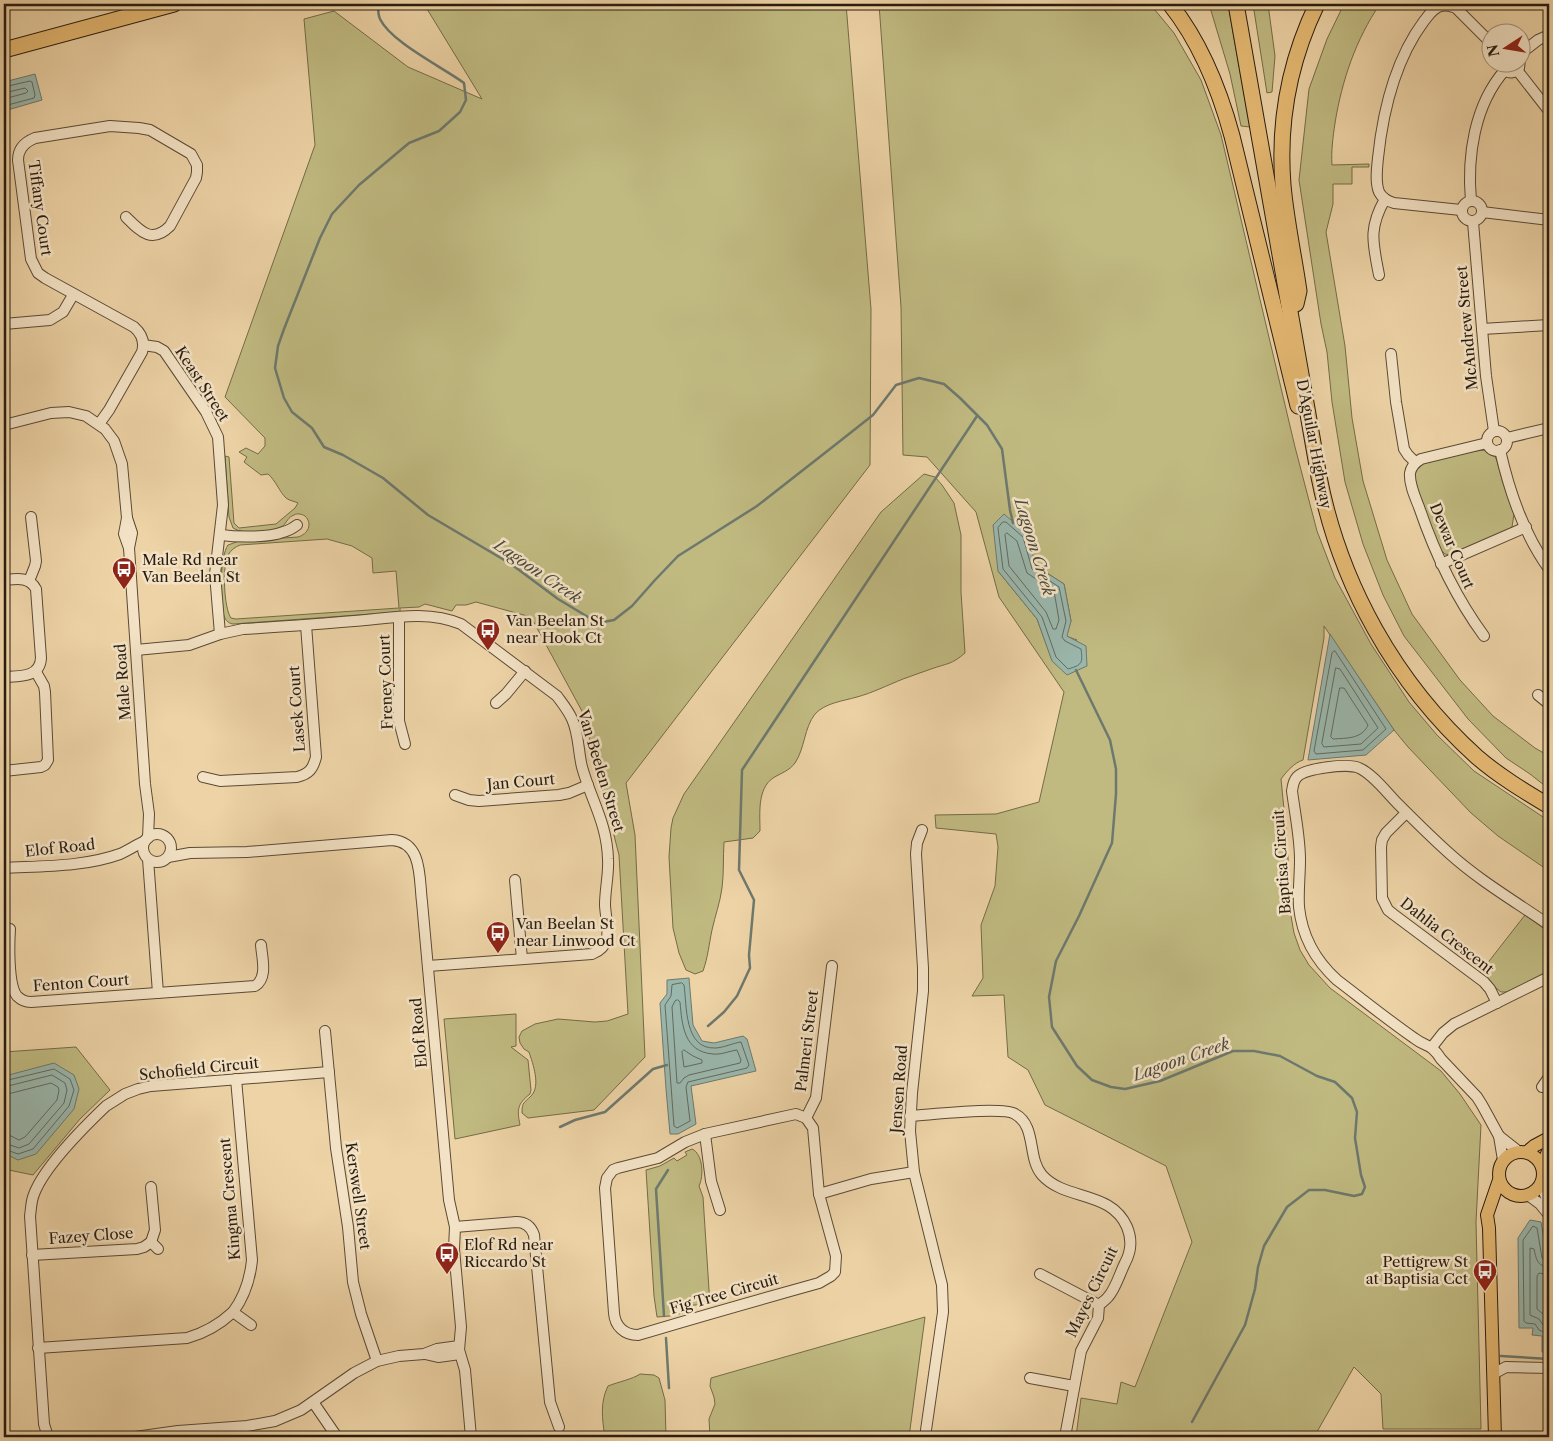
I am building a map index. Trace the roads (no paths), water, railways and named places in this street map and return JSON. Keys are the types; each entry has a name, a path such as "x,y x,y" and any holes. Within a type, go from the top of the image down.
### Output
{"highway":[{"path":"4,50 174,4"},
{"path":"1170,4 1202,53 1223,104 1306,440 1313,466 1319,477"},
{"name":"D'Aguilar Highway","path":"1236,4 1319,477 1328,516 1346,571 1361,603 1398,666 1436,715 1479,758 1520,789 1549,806"},
{"path":"1244,4 1296,304"},
{"name":"D'Aguilar Highway","path":"1318,4 1298,51 1284,109 1282,136 1283,187 1299,291 1296,304 1331,502 1346,551 1365,597 1400,656 1428,696 1483,752 1521,782 1549,800"}],"main road":[{"path":"1514,1196 1507,1192 1499,1180 1498,1173 1503,1160 1512,1153 1522,1152 1549,1138"},
{"path":"1542,1166 1549,1149"},
{"path":"1489,1228 1497,1209 1505,1201 1514,1196 1528,1195 1538,1189 1541,1184 1542,1166 1533,1155 1522,1152"},
{"path":"1495,1437 1489,1228 1487,1215 1499,1180"}],"street":[{"path":"1461,210 1394,203 1385,199 1377,186 1380,141 1391,90 1397,72 1413,38 1431,12 1442,6 1451,5 1461,12 1480,32"},
{"path":"1530,46 1549,35"},
{"path":"1471,201 1471,165 1477,124 1488,94 1500,72"},
{"path":"1524,72 1549,111"},
{"name":"Tiffany Court","path":"126,217 140,231 147,235 154,235 165,231 170,226 196,178 197,166 191,154 150,130 119,126 35,138 24,144 20,149 18,160 31,259 38,273 73,295 134,327 142,336 143,345"},
{"path":"1379,275 1373,227 1385,199"},
{"path":"1471,201 1479,204 1482,212 1479,219 1473,222 1465,219 1461,210 1464,204 1471,201"},
{"path":"1482,212 1549,220"},
{"name":"McAndrew Street","path":"1473,222 1486,376 1494,430"},
{"path":"4,324 50,320 62,312 73,295"},
{"path":"1482,329 1549,325"},
{"path":"100,424 142,352 143,345"},
{"name":"Keast Street","path":"143,345 157,347 164,352 206,412 218,438 223,504 215,574 220,634"},
{"path":"1391,354 1396,402 1404,449 1408,456 1415,462 1426,457 1487,443"},
{"name":"Male Road","path":"4,425 60,412 77,413 100,424 114,441 120,455 126,518 132,533 129,548 148,814 146,839"},
{"path":"1507,438 1549,428"},
{"path":"1494,430 1504,433 1507,438 1506,444 1500,450 1494,450 1487,443 1487,437 1494,430"},
{"path":"1500,450 1526,527 1549,569"},
{"name":"Dewar Court","path":"1415,462 1410,472 1412,486 1424,522 1441,564 1459,599 1484,636"},
{"path":"29,581 36,561 31,517"},
{"path":"220,535 240,537 276,534 297,525"},
{"path":"1441,564 1526,527"},
{"path":"4,580 20,579 29,581 33,585 37,594 41,649 41,663 36,672 4,677"},
{"name":"Van Beelen Street","path":"136,650 189,645 220,634 243,629 399,617 436,617 461,624 557,696 569,714 576,732 582,768 602,820 607,842 606,945 601,951 592,954 428,966"},
{"name":"Freney Court","path":"399,617 399,720 405,744"},
{"name":"Lasek Court","path":"203,777 230,781 297,777 311,771 316,756 306,625"},
{"path":"496,703 525,671"},
{"path":"4,770 48,769 49,753 45,692 44,686 36,672"},
{"path":"1538,695 1549,704"},
{"name":"Baptisa Circuit","path":"1503,1160 1499,1136 1477,1097 1432,1047 1414,1038 1337,980 1322,965 1311,949 1306,937 1299,906 1300,860 1292,791 1296,778 1308,770 1346,766 1359,767 1370,775 1451,855 1475,874 1549,925"},
{"name":"Jan Court","path":"455,795 479,801 559,795 588,785"},
{"name":"Dahlia Crescent","path":"1406,812 1386,833 1382,840 1381,889 1384,904 1393,914 1484,982 1497,1003"},
{"name":"Male Road","path":"148,814 161,834"},
{"name":"Jensen Road","path":"922,830 917,843 916,854 923,991 910,1116 911,1152 914,1172 939,1272 943,1298 942,1328 925,1437"},
{"path":"150,884 155,868 170,853 171,845 168,838 161,834 156,834 146,839 143,845 150,884 158,993 255,986 263,975 261,945"},
{"name":"Elof Road","path":"4,868 74,864 119,854 146,839"},
{"name":"Elof Road","path":"164,860 190,854 247,852 383,841 404,842 412,848 417,858 449,1200 455,1227 454,1249 461,1327 460,1350 465,1370 471,1437"},
{"name":"Elof Road","path":"171,845 190,854"},
{"name":"Elof Road","path":"119,854 146,856"},
{"path":"146,856 152,861 164,860"},
{"path":"514,880 522,959"},
{"name":"Fenton Court","path":"10,929 9,947 12,984 17,996 24,1001 158,993"},
{"name":"Palmeri Street","path":"806,1118 816,1098 832,966"},
{"path":"1432,1047 1448,1028 1549,977"},
{"name":"Kerswell Street","path":"325,1031 336,1148 354,1282 361,1314 377,1361"},
{"name":"Schofield Circuit","path":"49,1437 44,1424 30,1216 33,1196 40,1181 54,1161 106,1106 125,1094 151,1086 329,1072"},
{"path":"1542,1087 1549,1077"},
{"name":"Kingma Crescent","path":"38,1348 187,1338 202,1334 222,1322 242,1301 247,1289 252,1260 236,1080"},
{"name":"Mayes Circuit","path":"910,1116 1001,1110 1016,1114 1027,1127 1035,1164 1043,1176 1058,1186 1100,1201 1118,1213 1124,1221 1130,1239 1128,1256 1109,1296 1099,1304 1098,1318 1081,1350 1065,1437"},
{"name":"Fig Tree Circuit","path":"796,1114 806,1118 814,1132 819,1194 836,1256 835,1272 818,1282 736,1305 722,1312 709,1314 638,1335 624,1332 616,1324 614,1313 605,1188 607,1178 613,1170 658,1158 685,1142 705,1134 796,1114"},
{"path":"705,1134 711,1181 720,1210"},
{"name":"Baptisa Circuit","path":"1499,1136 1522,1152"},
{"path":"819,1194 871,1179 914,1172"},
{"path":"1541,1184 1549,1205"},
{"name":"Fazey Close","path":"32,1255 155,1246 151,1188"},
{"path":"1528,1195 1540,1204 1549,1215"},
{"path":"455,1227 523,1222 532,1229 550,1402 559,1426"},
{"path":"1040,1274 1099,1304"},
{"path":"233,1312 250,1325"},
{"path":"135,1437 178,1431 262,1424 290,1416 354,1373 377,1361 399,1356 424,1354 438,1356 460,1350"},
{"path":"1492,1374 1506,1366 1549,1368"},
{"path":"1030,1378 1074,1386"},
{"path":"313,1402 337,1437"}],"water":[{"path":"35,74 42,100 4,111 4,82"},
{"path":"1004,514 1027,534 1036,566 1064,584 1071,621 1067,636 1086,646 1087,666 1067,675 1052,661 1037,619 998,571 993,525"},
{"path":"1330,634 1394,730 1366,755 1308,760"},
{"path":"689,978 693,1025 702,1041 714,1043 743,1036 747,1039 756,1071 691,1086 696,1124 678,1134 670,1134 660,1003 667,994 667,980"},
{"path":"54,1063 74,1075 79,1089 74,1109 36,1154 18,1160 4,1153 4,1078 5,1076"},
{"path":"1530,1220 1541,1222 1549,1269 1549,1352 1542,1352 1542,1336 1532,1335 1533,1328 1519,1328 1518,1238"}],"waterway":[{"name":"Lagoon Creek","path":"378,4 379,17 386,28 418,54 464,83 466,100 460,112 439,131 409,143 359,185 332,214 320,238 278,346 275,368 284,398 292,412 312,428 324,447 343,455 383,478 428,515 511,564 558,599 598,623 614,620 632,606 678,556 757,506 873,415 896,385 919,378 944,384 987,425 1002,449 1013,523"},
{"path":"708,1026 724,1012 737,996 750,968 749,955 754,900 739,870 742,770 977,416"},
{"name":"Lagoon Creek","path":"1076,670 1110,740 1116,769 1116,794 1112,843 1056,961 1049,997 1052,1027 1077,1066 1092,1080 1111,1087 1125,1089 1160,1081 1233,1051 1254,1051 1280,1056 1317,1076 1335,1082 1352,1098 1357,1112 1355,1138 1361,1175 1365,1187 1362,1194 1354,1196 1325,1190 1309,1190 1287,1207 1264,1246 1245,1325 1192,1422"},
{"path":"560,1127 575,1120 605,1112 653,1069 667,1065"},
{"path":"664,1316 656,1189 668,1170"},
{"path":"666,1338 669,1388"},
{"path":"1501,1356 1549,1359"}],"place":[{"name":"Male Rd near Van Beelan St","path":"124,590"},
{"name":"Van Beelan St near Hook Ct","path":"488,651"},
{"name":"Van Beelan St near Linwood Ct","path":"498,954"},
{"name":"Elof Rd near Riccardo St","path":"447,1275"},
{"name":"Pettigrew St at Baptisia Cct","path":"1485,1292"}]}
